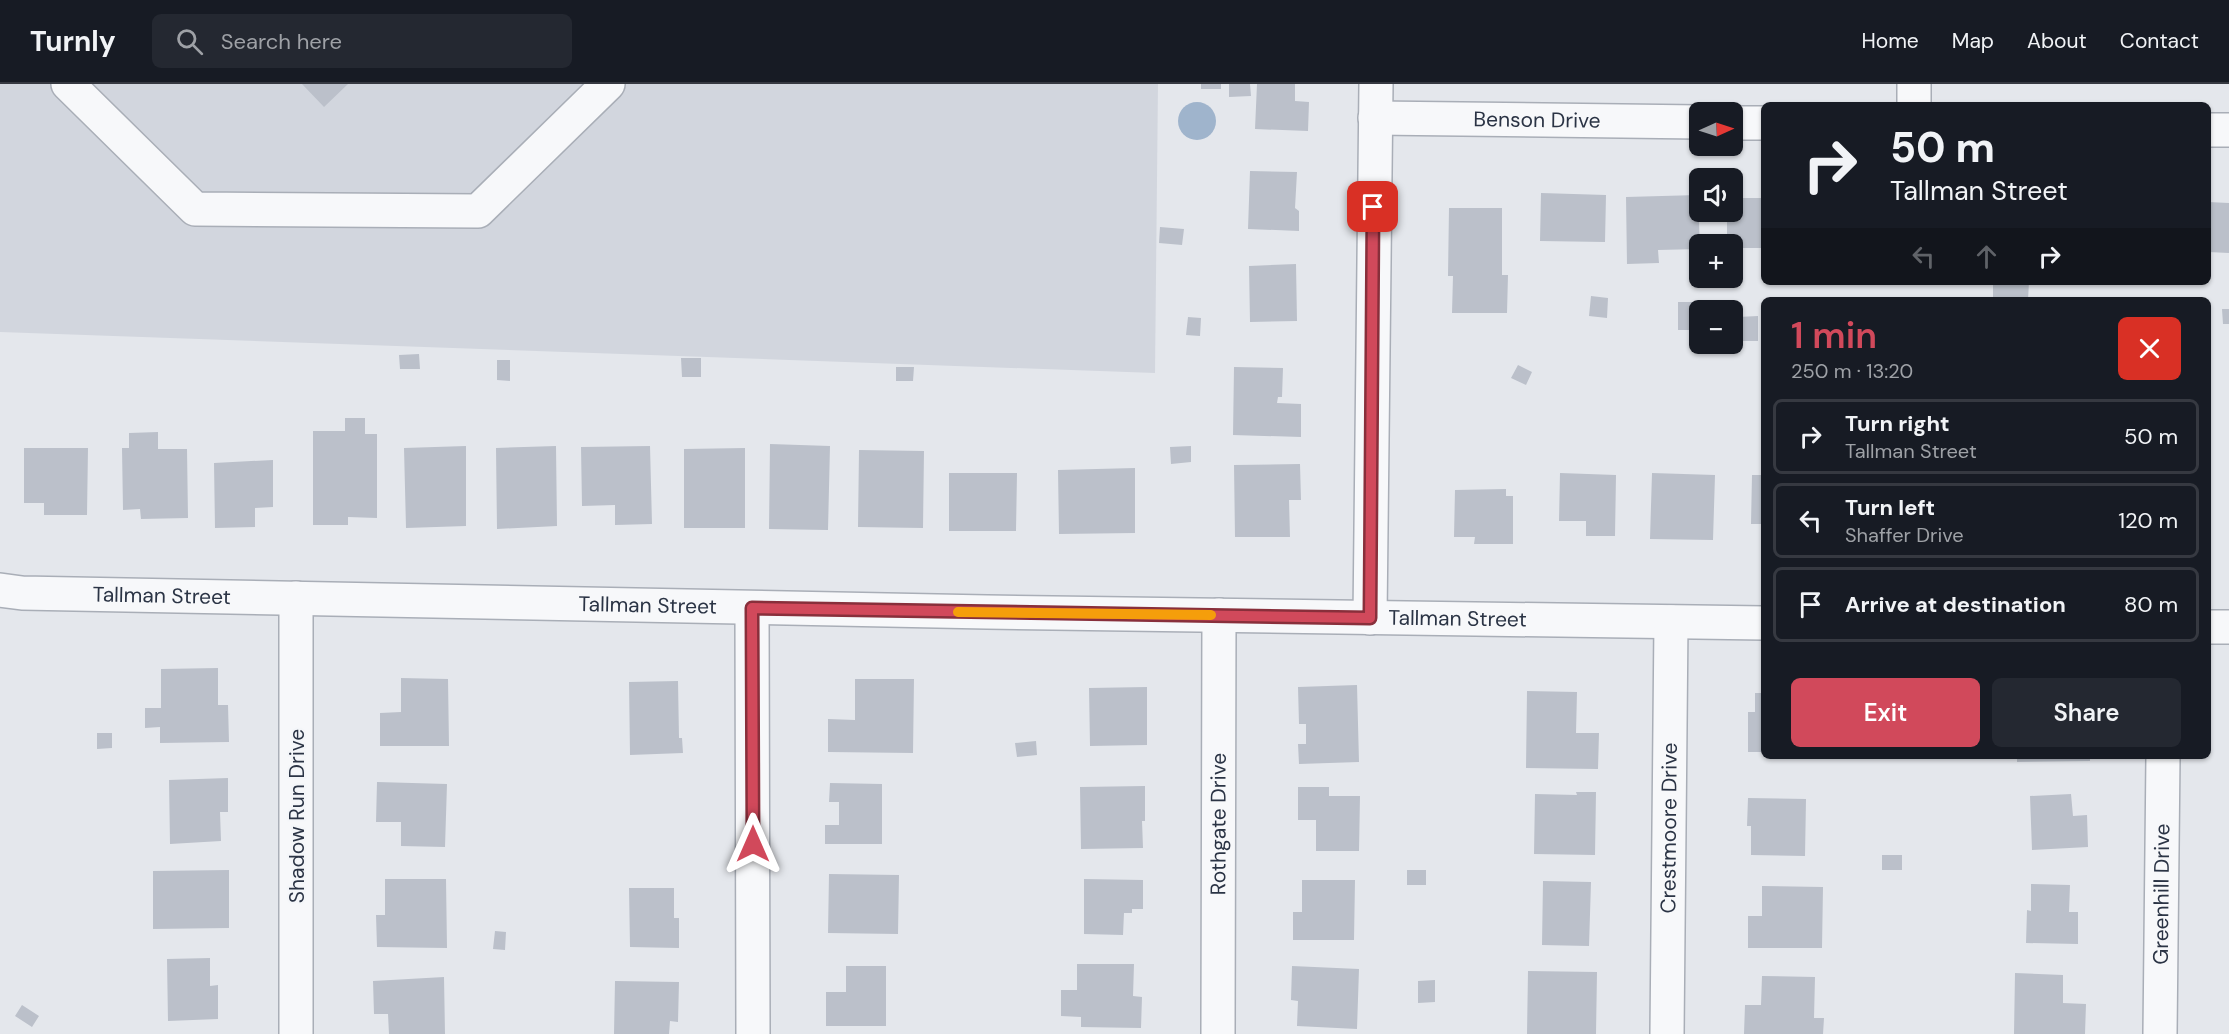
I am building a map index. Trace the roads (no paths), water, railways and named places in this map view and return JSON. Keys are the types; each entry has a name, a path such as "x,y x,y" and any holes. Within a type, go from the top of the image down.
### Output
{"street":[{"path":"68,84 195,209 478,211 608,84"},
{"path":"1370,618 1376,84"},
{"path":"1914,84 1914,102"},
{"name":"Benson Drive","path":"1375,118 1689,122"},
{"path":"1743,123 1761,123"},
{"path":"2211,130 2229,130"},
{"name":"Tallman Street","path":"0,590 22,593 752,608 1761,623"},
{"name":"Shadow Run Drive","path":"296,598 296,1034"},
{"path":"752,608 753,1034"},
{"name":"Rothgate Drive","path":"1218,1034 1219,615"},
{"name":"Crestmoore Drive","path":"1667,1034 1671,622"},
{"path":"2211,627 2229,627"},
{"name":"Greenhill Drive","path":"2160,1034 2163,759"}],"water":[{"path":"1197,102 1210,108 1216,121 1210,134 1197,140 1184,134 1178,121 1184,108"}]}
